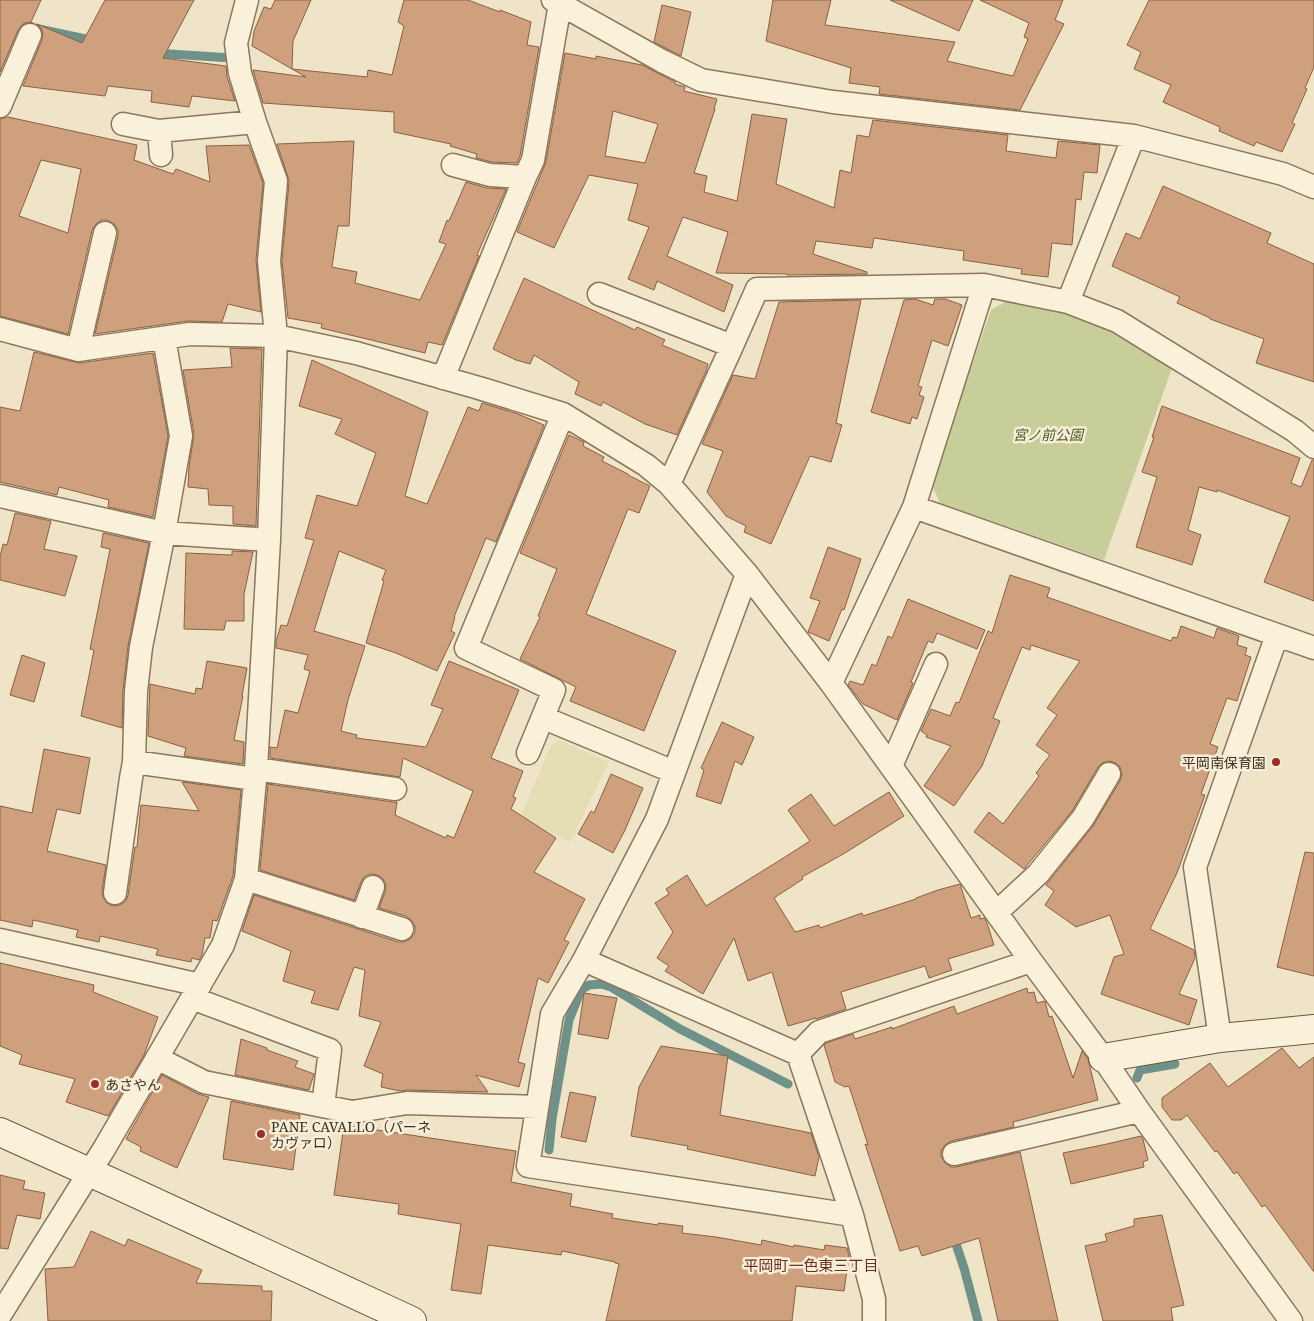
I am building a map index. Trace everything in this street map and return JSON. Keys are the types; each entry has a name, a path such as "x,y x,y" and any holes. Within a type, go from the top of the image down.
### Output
{"street":[{"path":"0,1315 104,1149 223,945 246,879 256,774 269,540 276,336 269,261 276,181 240,72 236,43 247,0"},
{"path":"443,378 533,160 556,2 662,61 701,80 833,102 1134,136 1283,174 1314,187"},
{"path":"0,106 30,35"},
{"path":"123,124 159,131 255,122"},
{"path":"159,131 161,155"},
{"path":"1068,302 1134,136"},
{"path":"452,165 490,175 525,177"},
{"path":"78,350 105,232"},
{"path":"831,683 914,507 984,285"},
{"path":"669,484 757,289 984,285 1068,302 1117,321 1295,431 1314,447"},
{"path":"599,294 732,346"},
{"path":"0,329 78,350 190,334 276,336 356,353 563,414 646,465 669,484 747,574 831,683 1291,1321"},
{"path":"115,892 134,762 136,691 141,647 181,436 164,338"},
{"path":"528,753 554,690 466,648 563,414"},
{"path":"0,496 164,533 269,540"},
{"path":"914,507 1314,648"},
{"path":"747,574 656,819 584,960 552,1014 528,1166 852,1215"},
{"path":"1220,1038 1195,868 1277,635"},
{"path":"891,766 936,664"},
{"path":"544,718 674,772"},
{"path":"134,762 395,789"},
{"path":"996,912 1038,874 1083,818 1109,774"},
{"path":"246,879 402,929"},
{"path":"362,917 374,887"},
{"path":"0,940 196,992 330,1050 323,1106"},
{"path":"584,960 798,1054 852,1215 874,1299 874,1321"},
{"path":"798,1054 819,1032 1032,961"},
{"path":"1103,1058 1220,1038 1314,1029"},
{"path":"157,1058 204,1082 352,1112 407,1104 537,1107"},
{"path":"954,1154 1139,1111"},
{"path":"0,1132 412,1321"}],"shaded area":[{"path":"559,740 609,762 570,842 520,817 552,744"}],"green space":[{"name":"宮ノ前公園","path":"1012,298 1091,320 1172,368 1104,560 940,503 931,483 991,310"}],"building":[{"path":"0,0 41,0 31,22 33,23 23,24 18,30 0,72"},
{"path":"105,0 194,0 163,58 226,66 227,77 235,101 192,96 189,107 151,102 152,91 108,86 105,96 23,86 42,40 43,33 37,24 82,43"},
{"path":"275,0 311,0 293,41 292,69 252,46 254,31 264,7 271,9"},
{"path":"404,0 468,0 531,22 527,45 539,47 520,156 517,163 492,162 476,158 477,154 450,146 451,144 394,132 394,112 263,103 253,70 306,77 292,69 367,77 368,70 392,75 404,26 398,22"},
{"path":"773,0 831,0 825,25 955,42 947,61 1013,76 1028,39 1024,37 1029,23 980,0 1063,0 1055,20 1064,24 1020,110 879,94 880,87 849,83 851,68 766,41"},
{"path":"890,0 973,0 959,31"},
{"path":"1149,0 1314,0 1314,67 1305,88 1307,89 1292,123 1295,124 1282,152 1256,142 1254,146 1219,131 1220,127 1163,102 1171,85 1134,69 1141,52 1127,45"},
{"path":"662,5 691,12 681,56 654,42"},
{"path":"565,53 596,59 596,56 642,65 675,82 675,84 685,87 684,91 717,99 694,173 707,176 704,192 737,201 752,114 787,119 776,184 834,208 840,170 851,173 857,135 869,137 873,120 1008,135 1006,151 1056,158 1058,141 1100,145 1097,173 1084,172 1081,200 1076,199 1072,245 1052,243 1048,277 1021,274 1022,269 963,260 964,251 874,238 872,248 816,241 813,254 867,272 867,274 787,275 716,273 728,232 683,217 667,256 733,285 724,312 657,281 654,290 628,279 649,227 628,220 638,184 589,175 554,248 517,232 546,162","holes":["613,111 658,124 645,163 605,156"]},
{"path":"8,117 137,145 134,160 173,174 176,169 210,182 206,146 249,145 263,183 256,260 261,312 228,304 222,322 188,321 95,334 118,236 118,230 114,224 107,220 102,220 92,230 68,334 0,316 0,119","holes":["41,160 81,169 68,233 19,216"]},
{"path":"354,141 349,226 338,226 332,267 357,272 355,283 420,300 446,244 439,242 447,220 449,221 466,182 487,188 506,189 477,255 479,256 442,345 428,342 425,353 321,328 322,324 288,318 282,261 289,182 277,144"},
{"path":"1163,186 1271,233 1267,243 1314,264 1314,382 1256,363 1264,339 1210,319 1177,303 1180,297 1112,266 1126,233 1140,239"},
{"path":"524,278 635,330 637,327 665,340 662,345 708,364 677,435 645,424 603,402 601,406 575,394 579,382 534,355 530,364 516,360 493,349"},
{"path":"915,299 933,305 935,299 945,299 962,305 948,346 932,340 918,386 922,387 919,395 924,397 917,419 912,417 910,424 871,412 904,300"},
{"path":"861,300 836,423 842,425 831,462 810,456 771,544 744,532 746,526 726,516 707,492 723,451 702,444 733,375 755,379 779,302"},
{"path":"230,348 262,349 256,526 233,524 233,506 209,505 208,489 188,487 194,434 183,370 232,367"},
{"path":"34,352 79,363 153,353 168,436 153,517 108,507 109,500 59,487 57,495 0,482 0,407 20,411"},
{"path":"312,360 428,412 405,496 427,504 468,407 479,411 482,403 518,414 544,425 496,542 486,538 454,617 451,631 455,633 437,671 396,653 366,643 386,570 339,551 314,631 365,646 348,700 341,731 357,735 356,738 426,747 443,709 431,705 449,661 519,690 491,758 523,771 513,797 516,798 511,809 556,838 534,872 585,899 564,940 569,942 548,983 538,978 518,1062 525,1064 519,1087 476,1075 488,1092 400,1091 381,1087 383,1074 364,1066 381,1022 359,1016 365,970 354,967 338,1010 311,1003 315,991 283,981 291,951 242,931 254,895 398,942 410,939 415,933 415,926 406,916 379,908 386,885 378,875 370,874 364,877 354,900 260,870 268,784 397,802 395,815 446,838 447,835 454,838 473,791 403,758 400,777 270,758 270,747 277,748 285,710 298,713 310,671 304,669 308,655 276,648 276,641 281,625 287,626 314,540 305,538 317,495 357,506 376,453 335,434 342,419 299,406"},
{"path":"1162,406 1300,458 1291,483 1301,487 1312,460 1314,460 1314,601 1264,582 1290,517 1217,490 1217,492 1199,487 1188,530 1201,535 1192,565 1136,547 1157,477 1142,472"},
{"path":"569,435 584,442 583,446 604,457 602,461 650,486 639,513 628,509 586,614 676,651 644,731 570,701 576,687 520,659 540,617 538,616 557,569 520,553"},
{"path":"15,513 51,521 44,549 77,556 65,596 0,580 0,557 3,544 7,545"},
{"path":"103,533 149,543 128,646 123,690 122,728 81,716 94,650 90,649 110,549 101,547"},
{"path":"828,547 861,559 844,610 842,609 829,641 808,632 820,601 810,598"},
{"path":"232,551 253,552 244,594 244,621 226,621 224,630 184,629 186,553 232,555"},
{"path":"1010,575 1050,588 1047,597 1171,641 1173,637 1177,638 1181,626 1214,638 1217,628 1239,636 1237,645 1247,648 1245,655 1251,657 1237,701 1227,698 1210,744 1218,747 1201,794 1205,795 1177,873 1150,929 1194,950 1195,958 1179,994 1197,1000 1189,1025 1101,994 1114,957 1124,954 1110,915 1076,927 1045,905 1054,891 1046,885 1093,826 1120,781 1122,774 1120,767 1116,763 1109,761 1102,763 1098,767 1072,811 1024,869 974,832 989,812 1003,824 1039,776 1036,773 1050,755 1036,745 1057,715 1047,708 1080,661 1031,645 1030,650 1022,647 993,718 1000,721 982,766 954,806 924,786 951,746 926,737 927,735 921,731 931,709 950,716 956,702 959,703 988,631 992,633"},
{"path":"908,599 985,630 977,649 937,633 933,643 928,641 897,720 863,704 848,685 850,681 863,685 872,664 876,666 888,636 892,638"},
{"path":"22,655 45,663 34,702 10,695"},
{"path":"207,661 247,668 234,740 244,742 243,764 184,756 186,748 148,736 150,684 195,694 196,688 202,689"},
{"path":"722,722 754,737 742,765 735,761 721,804 696,796 704,770 701,768"},
{"path":"44,749 90,758 80,814 57,809 47,851 106,865 102,891 103,897 107,903 113,906 120,905 126,901 128,895 135,847 137,847 141,805 199,811 182,782 241,790 233,876 217,921 213,920 210,938 205,938 202,955 199,960 192,958 191,962 156,955 158,949 100,936 99,942 76,937 78,930 33,920 32,927 0,920 0,806 32,813"},
{"path":"611,774 643,788 613,853 578,834 591,811 594,813"},
{"path":"889,792 904,816 802,877 803,879 774,898 795,932 819,925 820,928 862,913 863,916 960,884 971,918 980,915 980,919 984,918 994,945 948,959 952,970 929,978 925,966 841,992 846,1009 788,1026 772,972 748,981 734,938 703,994 665,971 669,966 657,958 673,932 655,903 669,894 666,889 687,875 706,906 810,841 788,810 811,794 834,826"},
{"path":"1305,852 1314,853 1314,976 1277,967"},
{"path":"0,963 94,985 93,992 158,1017 144,1055 108,1116 66,1102 75,1079 19,1064 22,1055 0,1046"},
{"path":"1027,988 1028,993 1034,992 1037,1003 1045,1001 1049,1017 1052,1016 1073,1078 1082,1051 1088,1059 1098,1100 1013,1122 1014,1127 951,1141 941,1151 941,1156 945,1163 951,1167 956,1167 1020,1152 1058,1321 998,1321 979,1238 922,1256 918,1246 900,1251 865,1144 868,1145 849,1086 845,1087 835,1082 824,1045 853,1034 855,1039 892,1027 892,1029 954,1006 957,1014"},
{"path":"584,993 617,998 608,1039 578,1034"},
{"path":"241,1039 298,1061 295,1067 314,1074 309,1090 235,1075"},
{"path":"661,1046 728,1056 720,1115 811,1133 819,1157 815,1176 687,1149 688,1146 631,1136 639,1087"},
{"path":"1282,1048 1299,1068 1314,1057 1314,1272 1265,1205 1262,1207 1237,1172 1234,1174 1187,1115 1181,1120 1172,1120 1162,1107 1162,1098 1210,1063 1228,1087"},
{"path":"162,1075 198,1094 209,1097 177,1168 140,1151 141,1147 126,1139"},
{"path":"570,1092 596,1097 586,1142 561,1137"},
{"path":"231,1101 300,1115 293,1170 223,1159"},
{"path":"344,1125 516,1151 511,1182 572,1194 570,1206 613,1214 612,1218 658,1225 658,1223 683,1226 682,1233 761,1245 762,1240 794,1247 794,1245 824,1250 825,1245 847,1248 849,1256 844,1291 796,1286 792,1321 606,1321 619,1264 562,1251 561,1255 488,1245 481,1294 451,1290 461,1224 398,1214 399,1204 334,1195"},
{"path":"1141,1136 1148,1160 1143,1162 1144,1167 1071,1184 1063,1153"},
{"path":"0,1175 25,1181 23,1189 45,1193 40,1219 17,1215 8,1249 0,1248"},
{"path":"1162,1215 1184,1305 1171,1308 1173,1321 1103,1321 1085,1246 1107,1241 1105,1234 1134,1226 1134,1219"},
{"path":"91,1231 125,1246 128,1239 202,1270 196,1283 262,1286 262,1291 272,1291 271,1321 48,1321 45,1269 74,1267"}],"waterway":[{"path":"0,19 95,41"},
{"path":"154,53 232,58"},
{"path":"549,1150 552,1119 569,1020 581,990 589,985 601,984 611,987 680,1029 788,1084"},
{"path":"1137,1078 1140,1070 1175,1064"},
{"path":"953,1235 978,1321"}],"place":[{"name":"平岡南保育園","path":"1276,762"},
{"name":"あさやん","path":"95,1084"},
{"name":"PANE CAVALLO（パーネ カヴァロ）","path":"261,1134"}],"district":[{"name":"平岡町一色東三丁目","path":"811,1265"}]}
